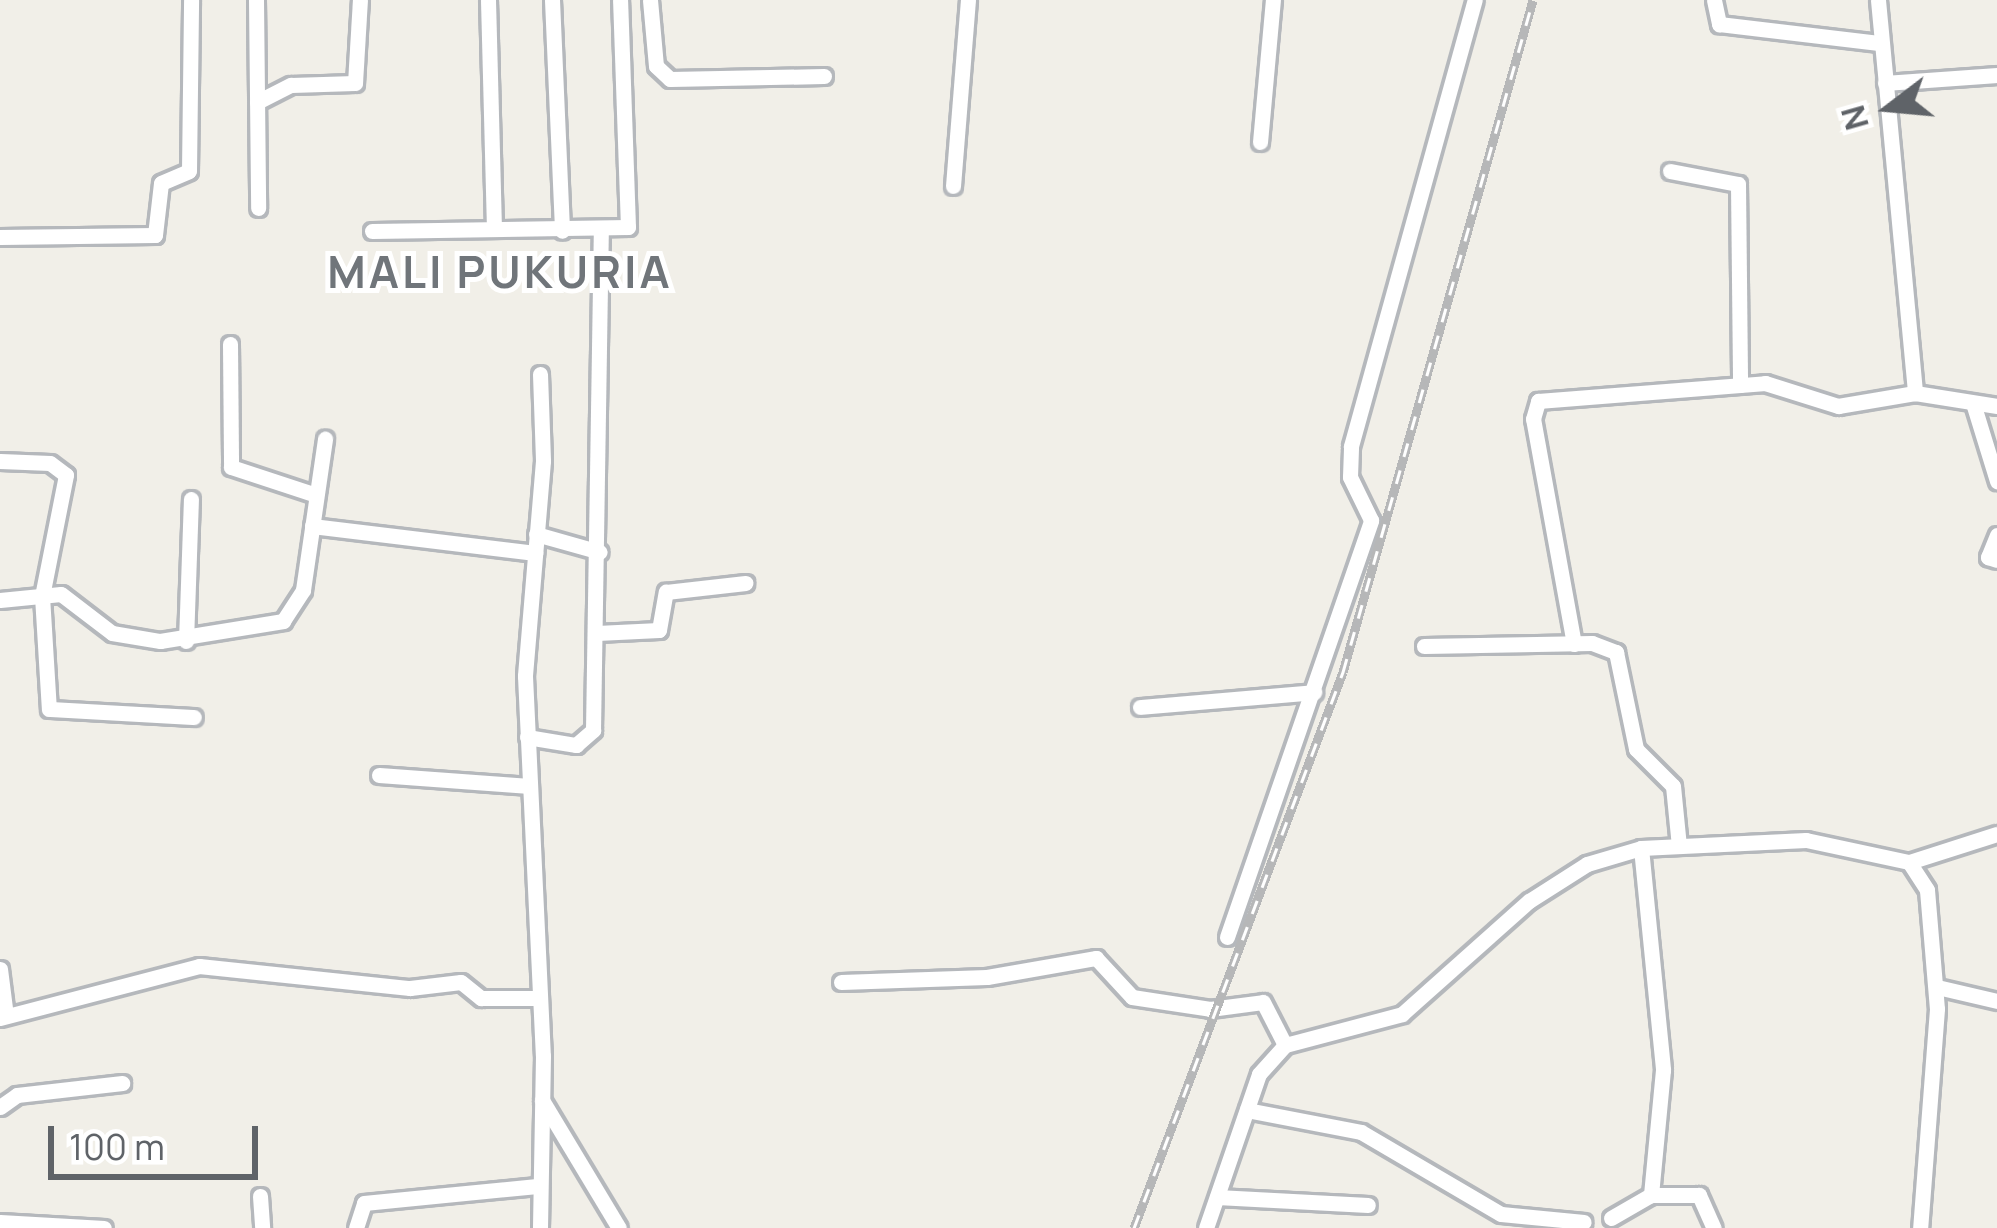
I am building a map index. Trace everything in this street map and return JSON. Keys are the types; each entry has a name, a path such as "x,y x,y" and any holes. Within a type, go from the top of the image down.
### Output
{"street":[{"path":"0,237 155,235 161,183 189,171 191,0"},
{"path":"256,0 258,208"},
{"path":"257,101 291,85 355,83 360,0"},
{"path":"488,0 494,229"},
{"path":"552,0 562,231"},
{"path":"372,231 621,232 633,218 620,0"},
{"path":"650,0 656,66 670,79 824,76"},
{"path":"953,186 968,0"},
{"path":"1260,142 1274,0"},
{"path":"1714,0 1719,24 1880,43"},
{"path":"1878,0 1915,393"},
{"path":"1227,937 1371,520 1350,477 1351,446 1470,1"},
{"path":"1885,83 1997,75"},
{"path":"1670,171 1738,184 1740,385"},
{"path":"527,737 588,741 600,552 601,232"},
{"path":"230,344 231,467 316,495"},
{"path":"540,374 527,737 542,1100 537,1186 540,1228"},
{"path":"1574,644 1532,408 1552,396 1778,384 1838,406 1915,393 1997,406"},
{"path":"1973,403 1997,481"},
{"path":"0,600 42,596 76,601 112,633 186,640 261,628 296,611 325,439"},
{"path":"0,461 50,463 66,476 42,596 49,709 194,717"},
{"path":"186,640 191,500"},
{"path":"312,526 535,553"},
{"path":"536,534 600,552"},
{"path":"1997,535 1988,557 1997,560"},
{"path":"597,633 659,630 666,592 745,583"},
{"path":"1424,646 1609,647 1621,659 1636,749 1673,786 1679,846"},
{"path":"1140,707 1314,692"},
{"path":"380,775 530,786"},
{"path":"1206,1228 1259,1074 1285,1045 1402,1014 1561,877 1642,848 1806,840 1909,862 1997,834"},
{"path":"1642,848 1663,1070 1651,1196"},
{"path":"1909,862 1927,890 1937,987 1920,1228"},
{"path":"841,982 987,976 1096,958 1132,997 1210,1009 1263,1002 1285,1045"},
{"path":"0,969 3,1017 199,966 410,988 461,982 481,998 539,998"},
{"path":"1937,987 1997,1001"},
{"path":"0,1107 16,1095 122,1083"},
{"path":"542,1100 619,1228"},
{"path":"1247,1110 1361,1132 1501,1214 1584,1222"},
{"path":"356,1228 358,1210 374,1200 537,1186"},
{"path":"260,1196 262,1228"},
{"path":"1611,1218 1651,1196 1699,1196 1714,1228"},
{"path":"1217,1197 1368,1205"},
{"path":"0,1222 104,1228"}],"railway":[{"path":"1134,1228 1343,672 1533,0"}],"district":[{"name":"MALI PUKURIA","path":"500,272"}]}
